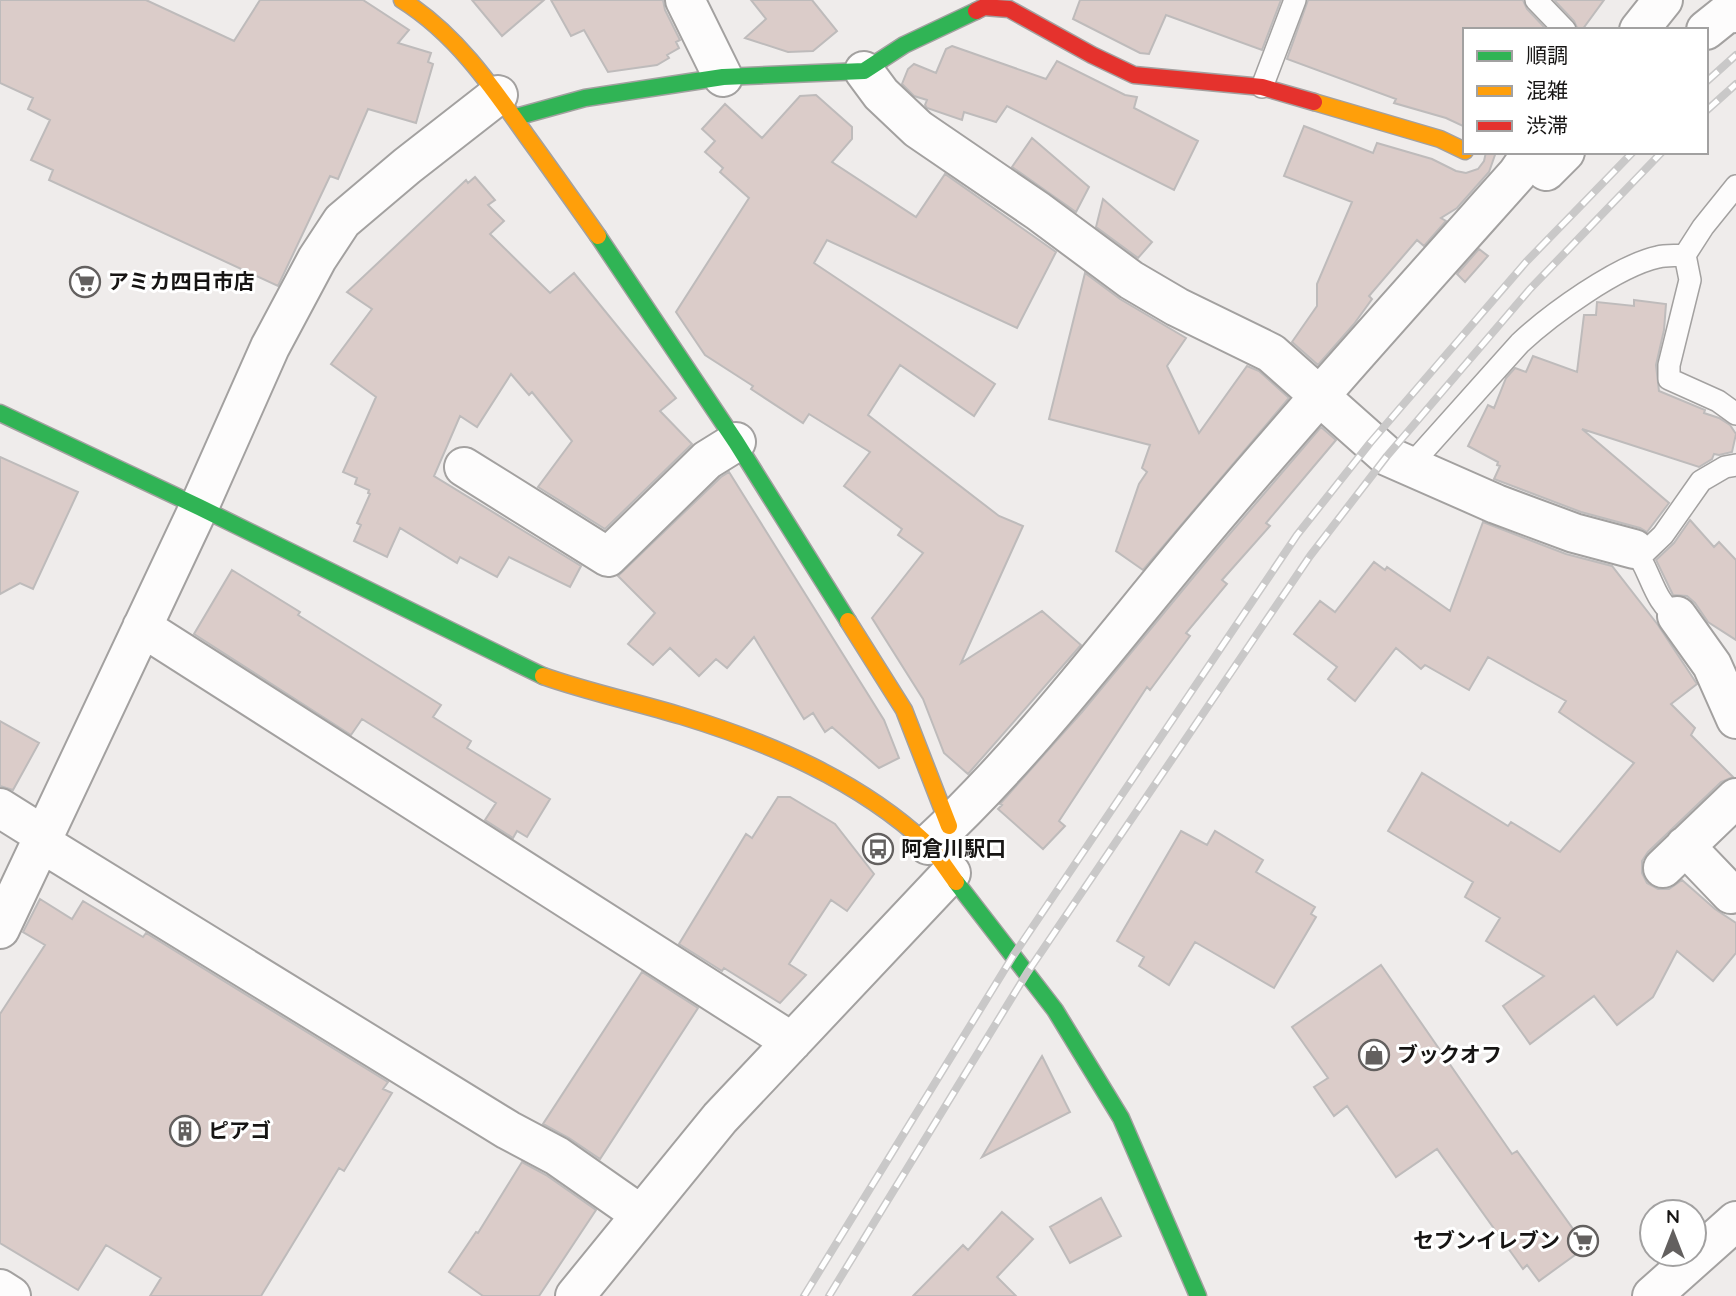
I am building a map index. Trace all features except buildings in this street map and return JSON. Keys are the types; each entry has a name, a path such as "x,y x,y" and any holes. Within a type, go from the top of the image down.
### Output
{"street":[{"path":"402,0 423,13 460,48 507,106 628,278 736,442 904,710 943,848 1055,1010 1121,1118 1198,1296"},
{"path":"685,0 723,77"},
{"path":"1641,28 1663,0"},
{"path":"0,929 199,507 270,347 317,258 342,221 407,166 507,106 585,98 723,77 864,71 904,45 986,3 1009,9 1092,55 1135,75 1262,87 1440,139 1463,149"},
{"path":"1708,28 1726,14 1736,13"},
{"path":"864,71 881,94 918,128 1038,211 1131,280 1177,307 1271,353 1387,456 1496,504 1637,553"},
{"path":"1487,154 1527,160 1546,171 1563,154"},
{"path":"575,1296 720,1118 792,1042 1009,763 1073,690 1207,527 1527,160"},
{"path":"0,414 199,507 544,677 682,716 779,750 816,767 943,848"},
{"path":"464,467 608,557 706,460 736,442"},
{"path":"1677,616 1712,665 1734,712"},
{"path":"142,627 792,1042"},
{"path":"1731,894 1674,857 1736,798"},
{"path":"0,808 42,838 508,1130 557,1156 640,1214"},
{"path":"1652,1296 1736,1221"},
{"path":"0,1289 11,1296"}],"lane":[{"path":"1262,87 1295,0"},
{"path":"1536,0 1563,28"},
{"path":"1736,186 1703,227 1685,255 1690,280 1669,365 1669,379 1718,401 1736,414"},
{"path":"1410,466 1535,329 1580,296 1619,273 1658,257 1685,255"},
{"path":"1677,616 1668,611 1637,553 1662,535 1701,481 1725,467 1736,465"}],"railway":[{"path":"1708,80 1736,55"},
{"path":"1708,109 1736,84"},
{"path":"804,1296 1013,956 1297,535 1370,443 1526,262 1631,154"},
{"path":"829,1296 1027,973 1310,556 1387,456 1530,289 1660,154"}],"traffic: fast":[{"path":"516,117 585,98 723,77 864,71 904,45 976,11"},
{"path":"598,236 736,442 848,621"},
{"path":"0,413 199,507 543,676"},
{"path":"956,882 1055,1010 1121,1118 1198,1296"}],"traffic: slow":[{"path":"402,0 439,28 471,61 598,236"},
{"path":"1314,102 1440,139 1463,150"},
{"path":"848,621 904,710 949,826"},
{"path":"543,676 748,738 812,766 842,782 900,821 931,848 956,882"}],"traffic: jam":[{"path":"976,11 984,7 1009,9 1134,75 1262,87 1314,102"}],"place":[{"name":"アミカ四日市店","path":"85,282"},
{"name":"阿倉川駅口","path":"878,849"},
{"name":"ブックオフ","path":"1374,1055"},
{"name":"ピアゴ","path":"185,1131"},
{"name":"セブンイレブン","path":"1583,1241"}]}
